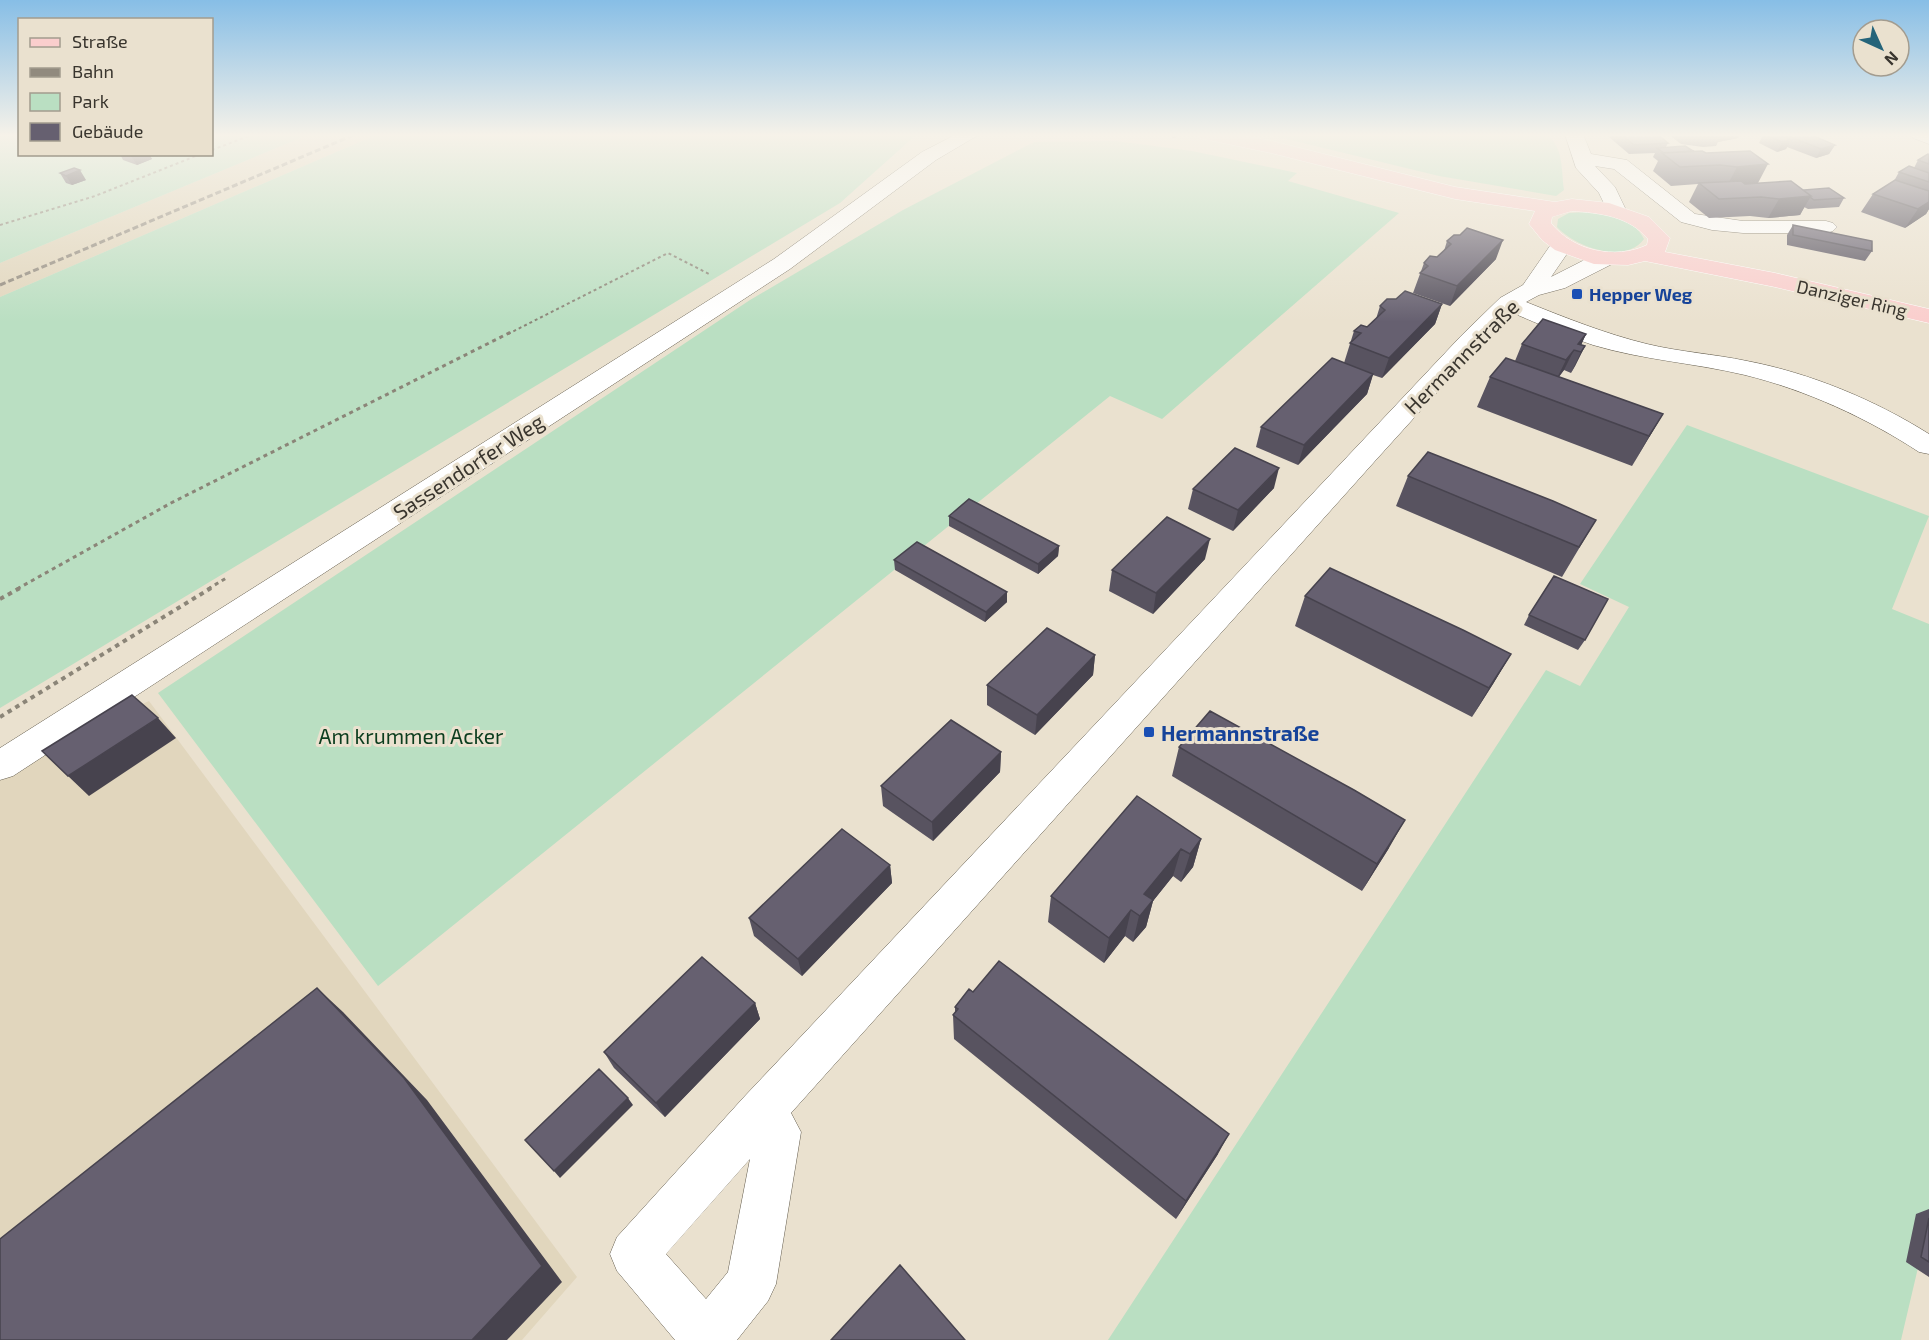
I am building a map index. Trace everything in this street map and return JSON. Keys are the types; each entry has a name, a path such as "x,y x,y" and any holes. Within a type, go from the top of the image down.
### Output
{"main road":[{"path":"1474,197 1556,212 1616,210 1637,218 1652,228 1653,247 1629,259 1606,258 1583,253 1562,245 1547,235 1556,212"},
{"name":"Danziger Ring","path":"1653,247 1775,280 1929,316"}],"street":[{"name":"Sassendorfer Weg","path":"0,766 741,290 875,197"},
{"path":"1556,212 1572,197"},
{"path":"1610,197 1616,210"},
{"path":"1661,197 1688,218 1712,224 1743,227 1826,227"},
{"name":"Hermannstraße","path":"760,1113 1520,297 1562,245"},
{"name":"Hermannstraße","path":"1520,297 1557,283 1606,258"},
{"path":"1520,297 1600,339 1650,352 1747,368 1786,379 1864,409 1929,446"}],"path":[{"path":"0,225 92,197"},
{"path":"0,599 182,497 668,253 741,290"}],"shaded area":[{"path":"160,197 233,197 0,297 0,263"},
{"path":"149,701 577,1277 522,1340 0,1340 0,770"}],"green space":[{"path":"0,197 160,197 0,263"},
{"path":"233,197 847,197 840,203 0,708 0,297"},
{"name":"Am krummen Acker","path":"929,197 1342,197 1399,213 1162,419 1110,396 378,986 158,693 750,300"},
{"path":"1587,212 1627,221 1644,239 1636,247 1613,252 1587,246 1557,227 1558,219 1569,213"},
{"path":"1687,425 1929,516 1892,609 1929,624 1929,1221 1901,1340 1108,1340 1546,670 1580,686 1629,607 1580,584"}],"building":[{"path":"1716,197 1805,197 1779,199 1761,197 1719,199"},
{"path":"1810,197 1842,197 1844,198 1814,200"},
{"path":"1881,197 1929,197 1929,202 1918,209"},
{"path":"1793,225 1872,241 1872,251 1793,235"},
{"path":"1467,228 1503,240 1457,286 1420,273 1428,266 1424,263 1430,256 1437,257 1451,244 1447,241 1454,235 1460,235"},
{"path":"1405,291 1442,304 1389,358 1350,343 1361,333 1354,331 1361,325 1367,327 1385,310 1380,306 1387,299 1396,299"},
{"path":"1543,319 1586,334 1578,344 1585,346 1581,352 1574,350 1566,360 1522,344"},
{"path":"1332,358 1373,374 1304,445 1261,427"},
{"path":"1506,358 1663,414 1649,436 1490,377"},
{"path":"1235,448 1279,468 1238,510 1193,489"},
{"path":"1428,452 1596,520 1579,547 1408,476"},
{"path":"969,499 1059,546 1038,564 949,516"},
{"path":"1167,517 1210,539 1156,593 1112,570"},
{"path":"917,542 1007,592 986,612 894,560"},
{"path":"1330,568 1511,654 1489,688 1305,596"},
{"path":"1554,576 1608,599 1585,640 1529,615"},
{"path":"1047,628 1095,655 1037,715 987,685"},
{"path":"132,695 158,718 68,776 42,751"},
{"path":"1210,711 1405,820 1377,864 1179,747"},
{"path":"951,720 1001,752 932,822 881,786"},
{"path":"1137,796 1201,839 1190,854 1181,849 1144,894 1153,900 1140,916 1131,910 1109,938 1051,896"},
{"path":"842,829 890,865 798,959 749,918"},
{"path":"702,957 755,1003 656,1103 604,1052"},
{"path":"999,961 1229,1134 1186,1201 953,1015 958,1009 955,1007 969,989 973,992"},
{"path":"317,988 404,1078 542,1266 472,1340 0,1340 0,1239"},
{"path":"599,1069 628,1098 554,1171 525,1140"},
{"path":"1929,1218 1929,1262 1921,1257"},
{"path":"900,1265 965,1340 831,1340"}],"railway":[{"path":"0,285 209,197"}],"place":[{"name":"Hepper Weg","path":"1577,294"},
{"name":"Hermannstraße","path":"1149,732"}]}
